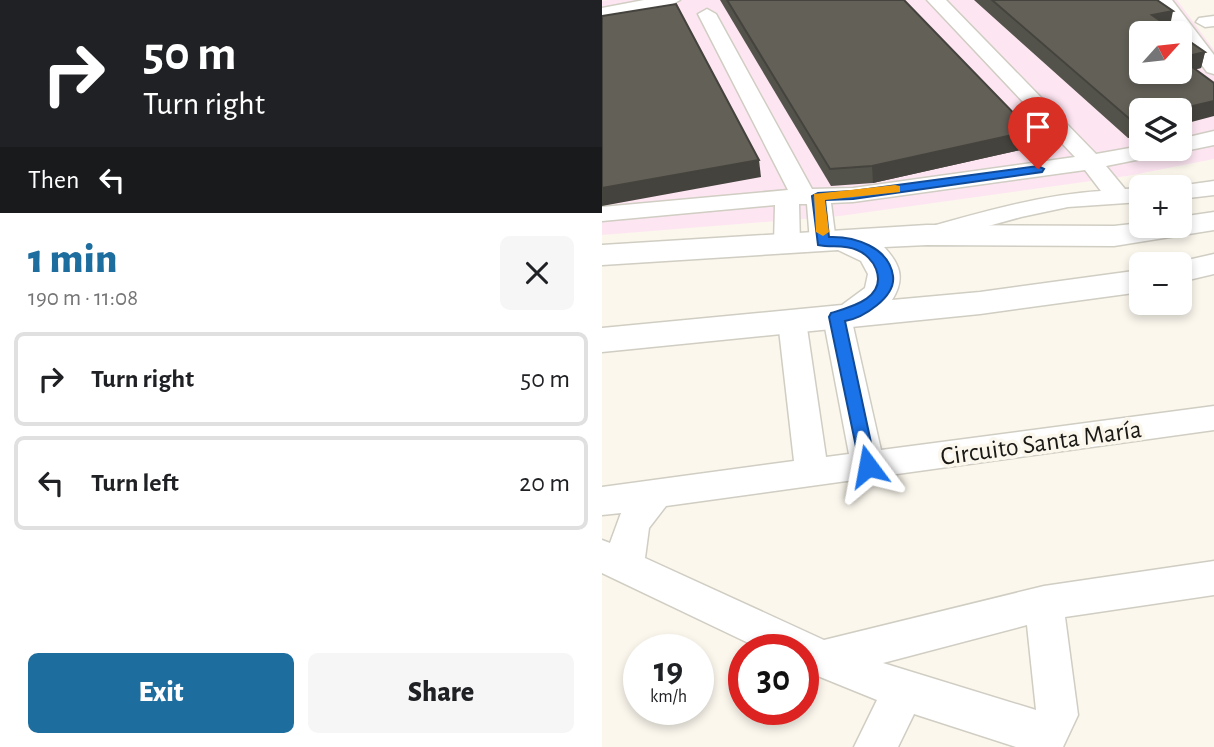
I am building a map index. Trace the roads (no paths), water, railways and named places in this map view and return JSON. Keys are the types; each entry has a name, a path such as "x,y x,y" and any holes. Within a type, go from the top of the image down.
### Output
{"main road":[{"path":"602,256 927,235 1114,236 1214,221"},
{"path":"833,241 873,253 884,268 886,276 880,294 863,309 844,316"},
{"path":"1192,269 1214,264"},
{"path":"602,340 980,303 1129,283"}],"street":[{"path":"602,13 671,0"},
{"path":"936,0 1091,162 1129,195"},
{"path":"1163,0 1214,68"},
{"path":"707,13 803,197 833,241"},
{"path":"1192,143 1214,138"},
{"path":"602,214 853,195 1129,155"},
{"path":"1192,191 1214,188"},
{"path":"927,235 1043,204 1129,195"},
{"path":"787,244 803,197"},
{"path":"844,316 868,466"},
{"path":"792,321 812,474"},
{"name":"Circuito Santa María","path":"602,501 1214,418"},
{"path":"656,494 637,513 626,545 614,562 768,634"},
{"path":"819,651 1044,603 1214,578"},
{"path":"819,657 904,691 1028,730 1048,732 1057,715 1044,603"},
{"path":"875,747 904,691"}]}
